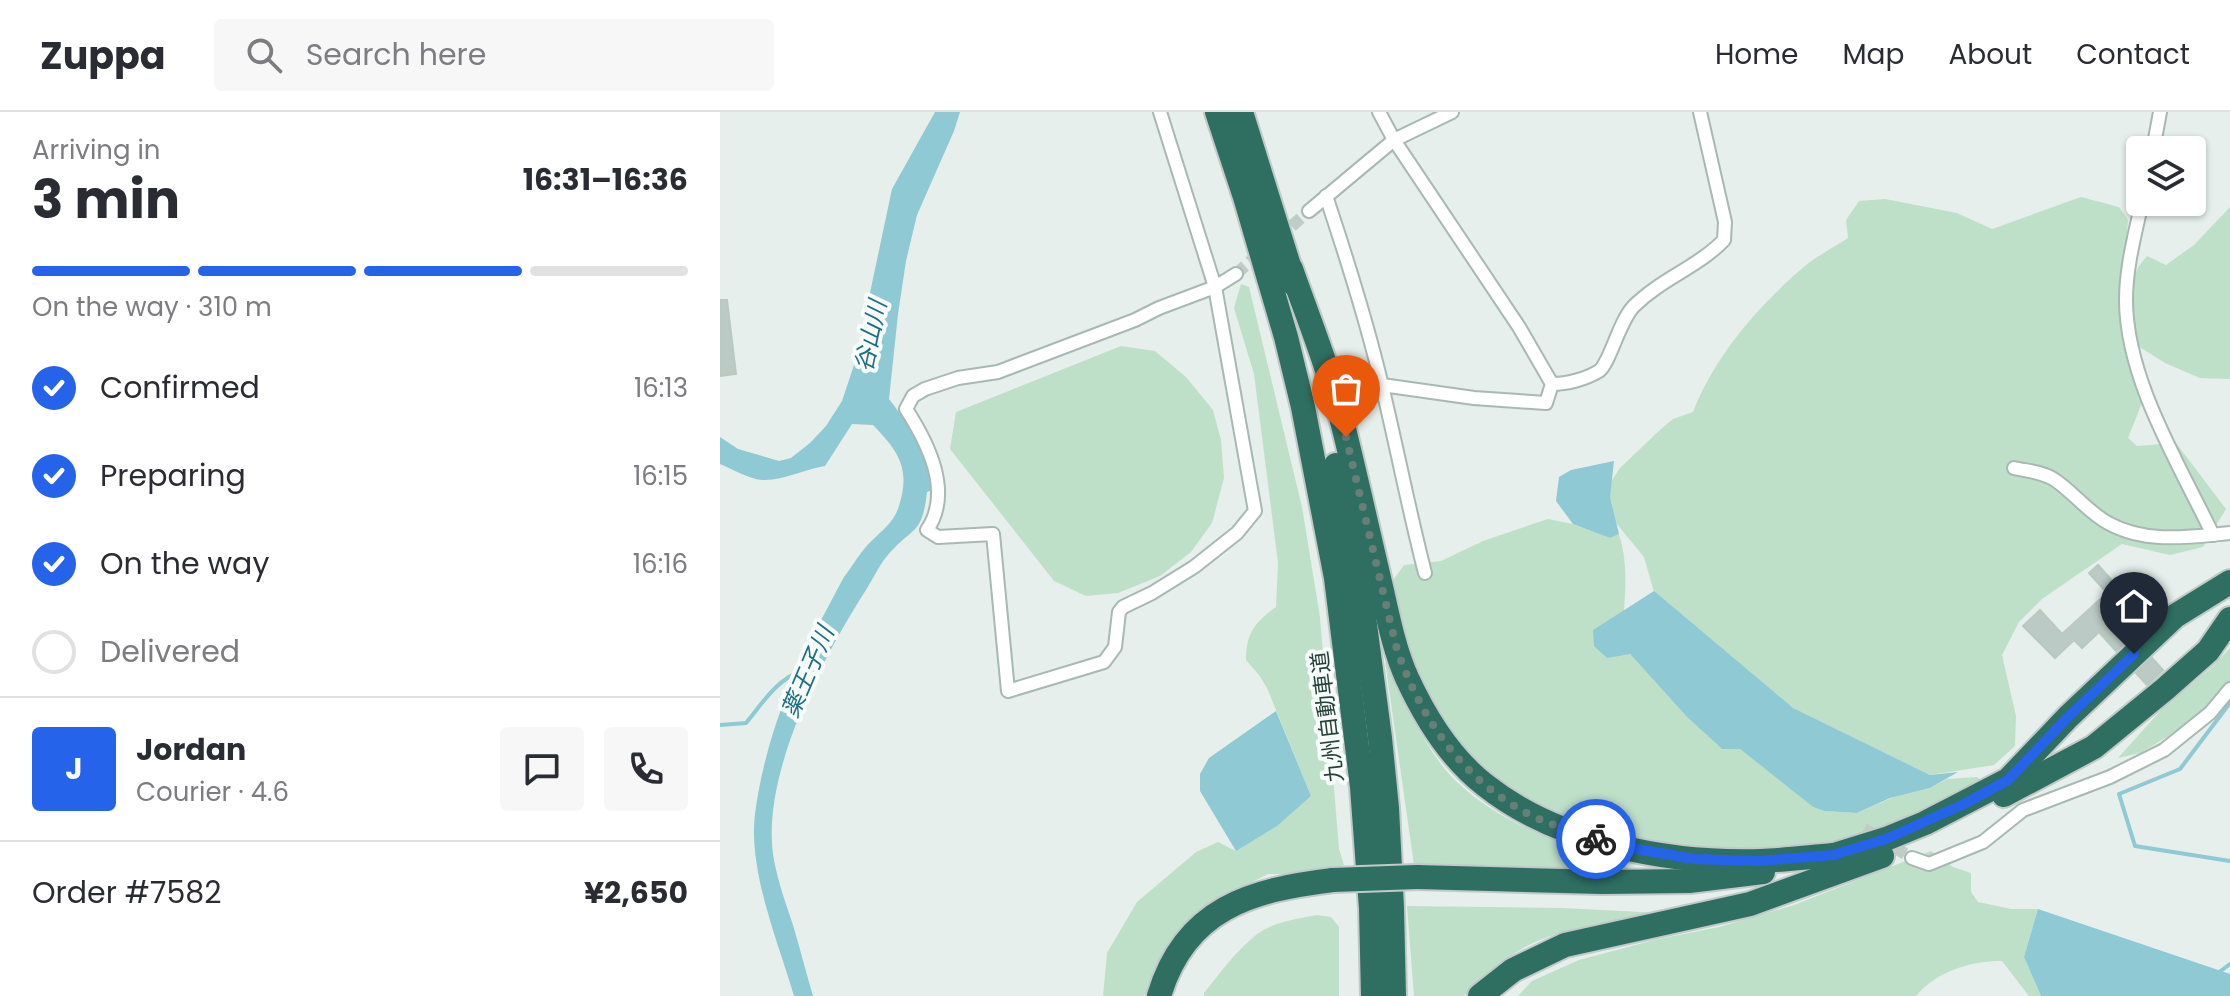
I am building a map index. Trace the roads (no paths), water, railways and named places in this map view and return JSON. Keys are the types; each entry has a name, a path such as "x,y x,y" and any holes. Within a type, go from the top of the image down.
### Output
{"highway":[{"name":"九州自動車道","path":"1217,112 1286,337 1303,407 1336,578 1362,787 1371,908 1373,996"},
{"path":"1241,112 1339,408 1387,611 1406,675 1423,709 1459,761 1483,784 1521,810 1569,831 1618,846 1694,859 1758,861 1833,855"},
{"path":"1291,269 1318,374 1359,579 1387,808 1394,996"},
{"path":"1159,996 1178,951 1205,922 1247,898 1269,890 1418,884 1689,881 1794,868 1886,839 1925,823 2008,780 2068,717 2175,616 2230,582"},
{"path":"1480,996 1513,970 1565,945 1750,904 1900,849 1975,814 2016,788 2094,747 2208,651 2230,619"},
{"path":"1360,996 1355,856 1362,787"},
{"path":"1418,884 1610,896 1682,895 1816,880"},
{"path":"1173,996 1193,954 1231,920 1252,909 1334,886"}],"street":[{"path":"1160,112 1215,287 1255,511 1237,533 1194,567 1123,607 1119,612 1115,647 1104,662 1008,691 993,534 938,537 927,530 938,502 936,476 921,432 906,409 913,396 958,378 998,372 1135,320 1215,287 1236,274"},
{"path":"1379,112 1394,140 1519,327 1552,384 1546,403 1474,398 1382,385"},
{"path":"1309,211 1394,140 1452,112"},
{"path":"1552,384 1565,384 1600,370 1632,308 1657,285 1711,254 1724,240 1725,222 1700,112"},
{"path":"2156,136 2160,112"},
{"path":"1326,196 1382,385 1407,506 1425,573"},
{"path":"2139,216 2126,297 2136,368 2151,408 2213,535"},
{"path":"2014,468 2045,474 2110,525 2135,534 2158,538 2230,533"},
{"path":"1912,858 1929,864 1983,842 2023,810 2110,777 2164,750 2210,713 2230,689"}],"water":[{"path":"935,112 960,112 917,215 906,261 889,399 917,442 932,490 927,492 919,524 884,560 847,621 797,721 785,757 772,828 774,860 813,996 794,996 766,906 756,859 754,836 759,788 771,738 798,666 844,577 862,551 897,512 904,481 903,471 895,452 873,425 852,424 825,466 770,480 752,478 720,464 720,437 738,449 779,461 791,458 826,426 842,401 856,359 892,189"},
{"path":"1614,461 1610,497 1619,534 1610,538 1573,524 1556,501 1559,477 1571,470"},
{"path":"1654,591 1793,708 1930,775 1958,772 1930,788 1890,798 1857,813 1824,811 1813,807 1740,749 1722,749 1687,717 1630,654 1607,658 1594,646 1593,630"},
{"path":"1276,711 1311,796 1277,826 1236,851 1200,791 1200,774 1209,758"},
{"path":"2038,909 2230,974 2230,996 2041,996 2024,957"}],"waterway":[{"name":"薬王子川","path":"720,725 746,723 777,687 800,672"},
{"path":"2230,703 2180,769 2119,794 2135,846 2230,861"},
{"path":"2218,973 2230,964"}],"tunnel":[{"path":"1278,238 1309,211"},
{"path":"1236,274 1261,252"},
{"path":"1864,829 1912,858"}],"water label":[{"name":"谷山川","path":"871,336"}]}
